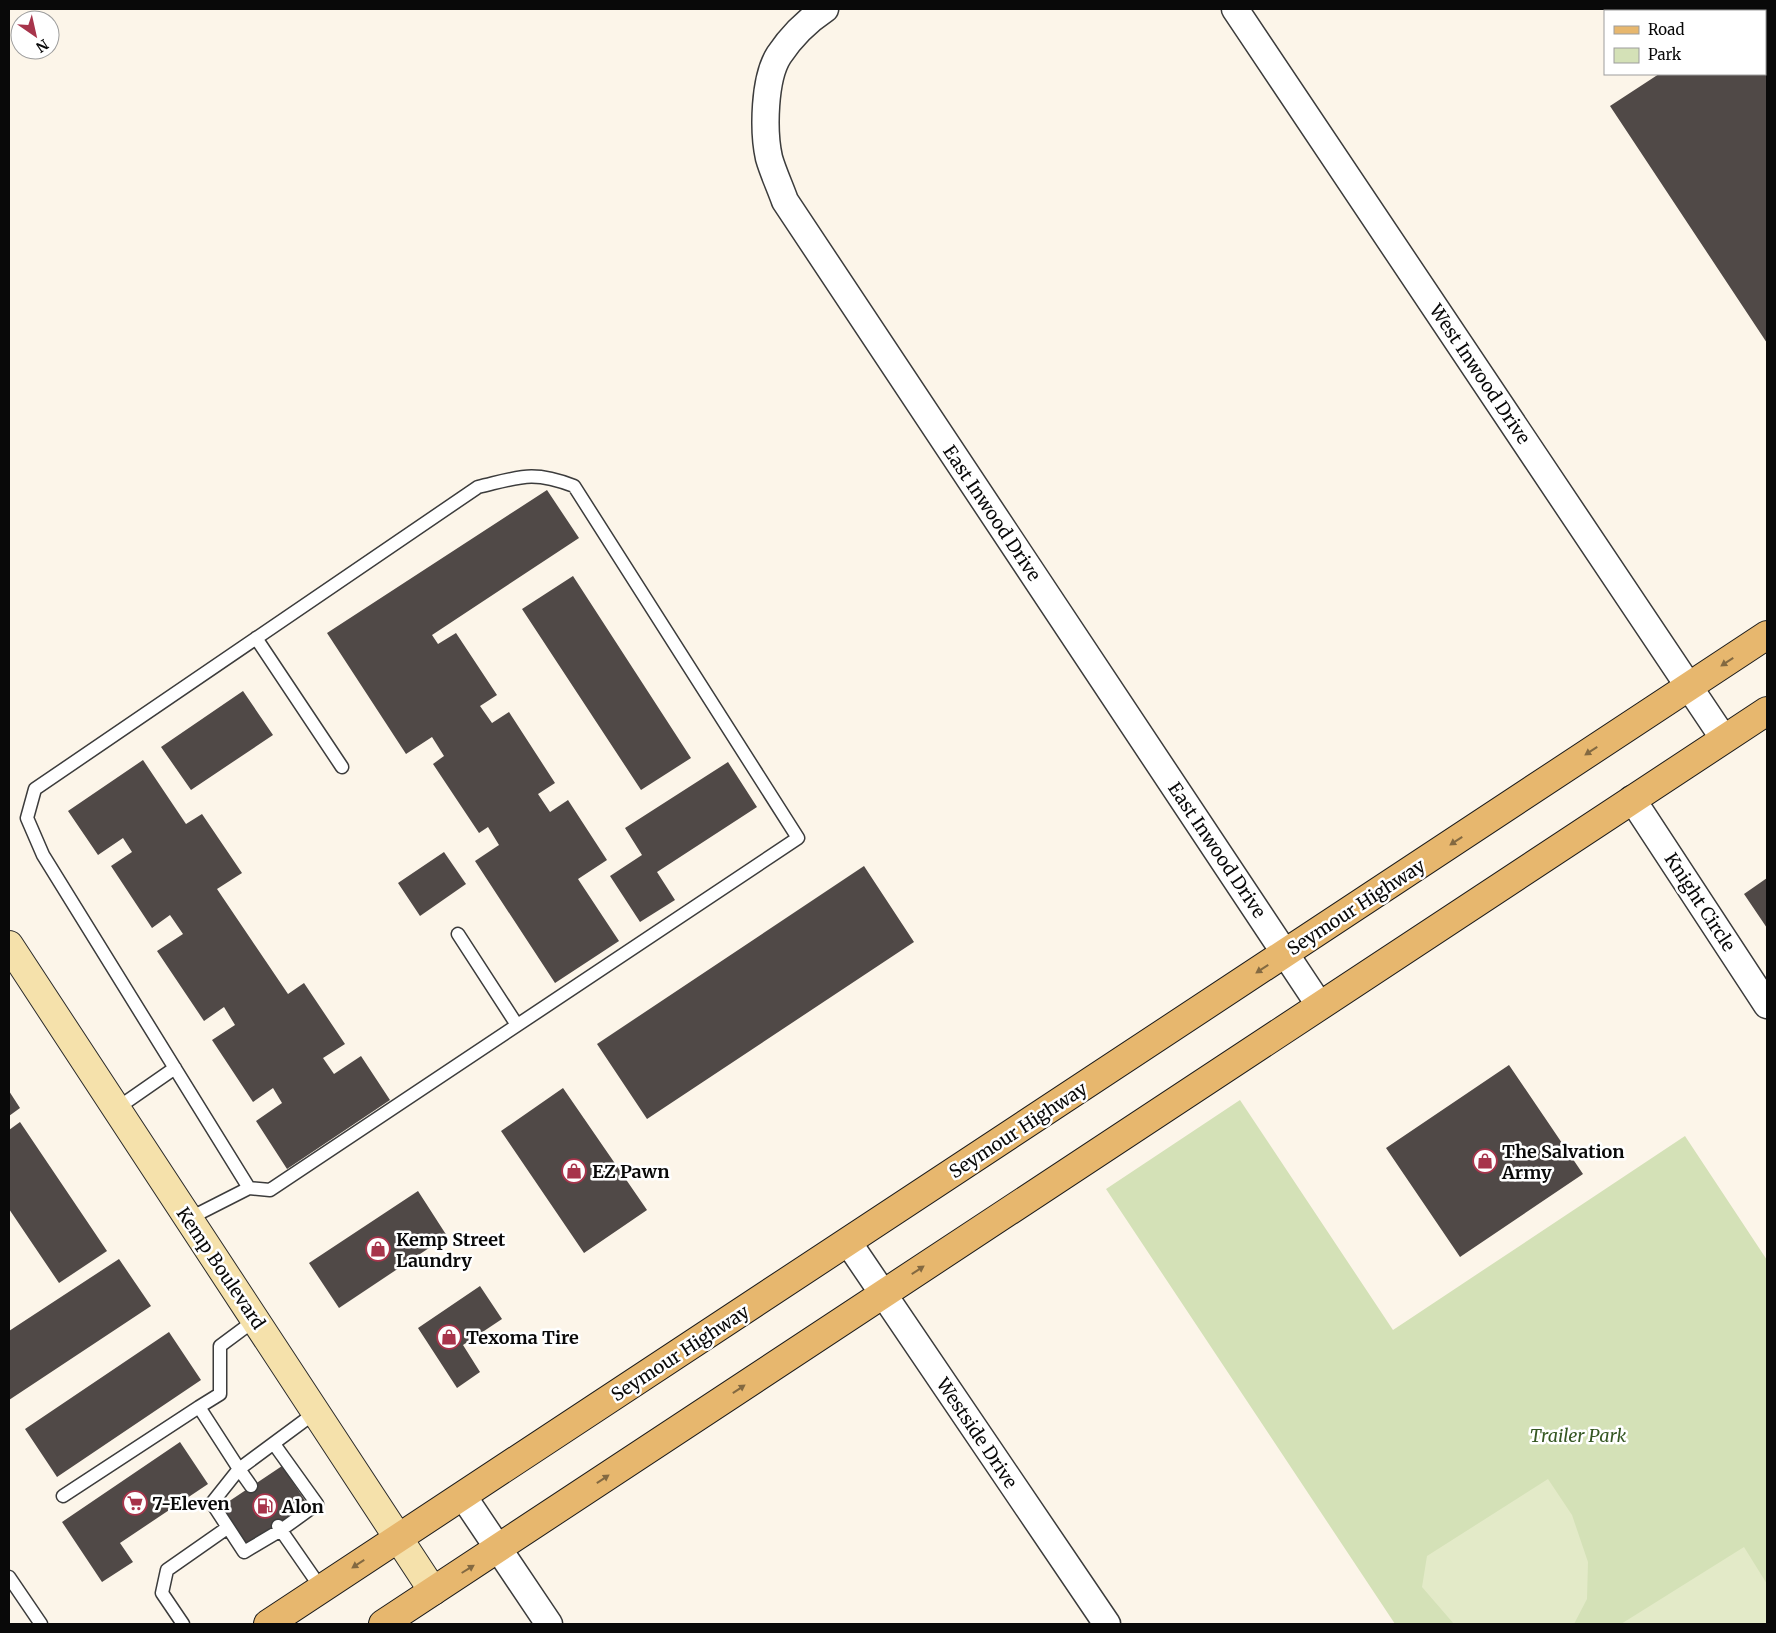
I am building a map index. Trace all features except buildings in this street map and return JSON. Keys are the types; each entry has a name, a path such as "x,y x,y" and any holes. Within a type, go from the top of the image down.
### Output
{"main road":[{"name":"Seymour Highway","path":"268,1624 1767,635"},
{"path":"383,1624 499,1549 882,1293 1767,711"},
{"name":"Kemp Boulevard","path":"9,945 434,1591"}],"street":[{"name":"East Inwood Drive","path":"825,9 806,22 778,57 767,94 764,124 769,158 785,201 1320,1006"},
{"name":"West Inwood Drive","path":"1235,9 1724,739"},
{"name":"Knight Circle","path":"1632,799 1767,1005"},
{"name":"Westside Drive","path":"848,1242 1107,1624"},
{"path":"463,1496 549,1624"}],"lane":[{"path":"188,1219 249,1188 270,1190 798,838 574,486 550,477 529,475 478,487 35,789 28,818 43,855 249,1188"},
{"path":"256,638 342,767"},
{"path":"458,934 517,1025"},
{"path":"116,1109 175,1068"},
{"path":"64,1496 220,1394 220,1346 256,1320"},
{"path":"199,1407 238,1469 252,1486"},
{"path":"274,1444 317,1504 244,1552 212,1503 238,1469 316,1412"},
{"path":"183,1624 162,1592 167,1570 227,1528"},
{"path":"279,1528 321,1588"},
{"path":"9,1577 41,1624"}],"green space":[{"name":"Trailer Park","path":"1240,1100 1393,1330 1685,1136 1767,1260 1767,1624 1395,1624 1106,1189"},
{"path":"1548,1479 1572,1515 1588,1562 1587,1599 1574,1624 1454,1624 1422,1587 1427,1556"},
{"path":"1744,1547 1767,1584 1767,1624 1621,1624"}],"place":[{"name":"The Salvation Army","path":"1485,1161"},
{"name":"EZ Pawn","path":"574,1171"},
{"name":"Kemp Street Laundry","path":"378,1249"},
{"name":"Texoma Tire","path":"449,1337"},
{"name":"7-Eleven","path":"135,1503"},
{"name":"Alon","path":"265,1506"}]}
